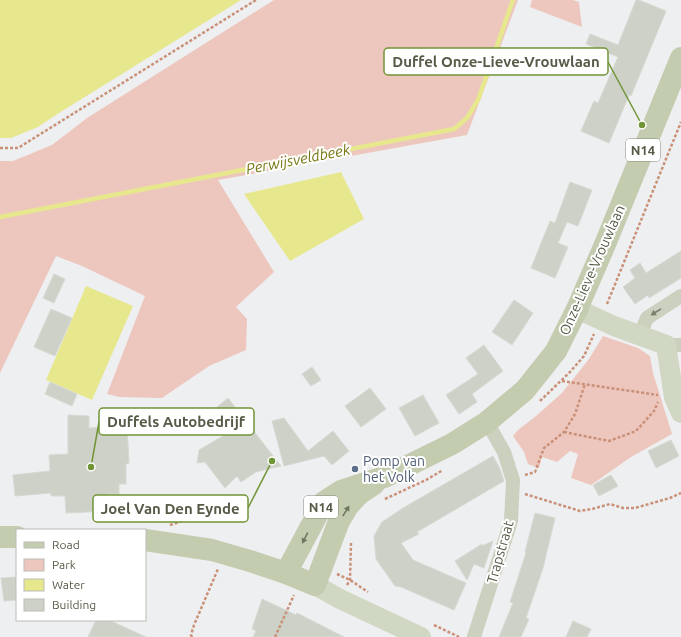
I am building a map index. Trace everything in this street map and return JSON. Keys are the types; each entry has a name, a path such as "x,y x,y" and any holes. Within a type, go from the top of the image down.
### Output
{"main road":[{"name":"Onze-Lieve-Vrouwlaan","path":"387,476 452,444 487,422 525,390 556,351 578,309 681,58"},
{"name":"N14","path":"299,583 324,502 341,491 387,476"},
{"name":"N14","path":"299,583 348,506 359,494 387,476"},
{"path":"0,537 16,537"},
{"path":"146,540 212,550 250,561 299,583"}],"street":[{"path":"640,336 647,318 681,296"},
{"path":"578,309 600,320 640,336 674,345 674,398 681,413"},
{"name":"Trapstraat","path":"474,637 511,522 513,485 504,452 487,422"},
{"path":"299,583 361,609 421,637"}],"path":[{"path":"0,148 18,148 256,0"},
{"name":"Onze-Lieve-Vrouwlaan","path":"600,320 681,122"},
{"path":"562,381 661,396 654,411 636,431 623,436 609,441 564,432"},
{"path":"513,485 535,472 544,448 564,432 575,414 585,384"},
{"path":"384,499 426,480 446,468"},
{"path":"513,485 580,511 610,504 623,508 635,508 670,498 681,493"},
{"path":"165,527 192,518 227,517"},
{"path":"350,580 351,536"},
{"path":"192,637 191,635 194,625 219,566"},
{"path":"275,637 299,583"}],"green space":[{"path":"274,0 518,0 467,135 218,180 274,272 236,307 247,319 246,350 209,366 162,398 119,397 107,394 145,296 82,266 56,256 0,373 0,161 13,161 52,145 87,118"},
{"path":"532,0 573,0 579,2 582,27 530,7"},
{"path":"603,336 638,348 650,356 653,373 672,434 631,457 591,485 571,478 578,454 570,451 557,462 542,457 539,468 528,464 524,452 513,436 518,430 562,393 589,359"}],"water":[{"path":"0,0 241,0 38,127 11,138 0,138"},
{"path":"341,172 364,219 290,261 244,194"},
{"path":"86,286 133,306 92,400 46,380"}],"building":[{"path":"636,0 666,11 631,96 629,95 609,143 581,131 594,101 598,103 618,57 586,44 590,34 618,45"},
{"path":"570,182 592,190 578,226 567,222 558,243 568,247 555,278 531,268 550,221 555,223"},
{"path":"681,251 681,278 649,298 648,295 635,304 623,287 635,278 630,270 640,263 646,273"},
{"path":"54,274 65,279 54,303 43,298"},
{"path":"514,300 533,313 512,345 492,332"},
{"path":"51,309 72,318 55,356 34,347"},
{"path":"484,345 503,371 472,394 477,402 459,414 446,395 478,374 466,358"},
{"path":"312,367 321,380 311,386 302,374"},
{"path":"50,382 77,394 72,406 45,394"},
{"path":"370,388 386,409 361,427 345,406"},
{"path":"423,395 439,423 415,436 399,408"},
{"path":"228,398 281,466 256,472 241,482 237,476 225,488 205,462 197,463 199,450 228,433 211,412"},
{"path":"68,415 89,416 89,428 127,426 129,463 126,464 126,484 119,484 119,494 108,494 109,511 66,513 65,496 51,496 51,493 15,496 13,475 50,471 49,455 68,454"},
{"path":"284,418 308,451 333,431 349,451 332,465 324,456 284,466 272,421"},
{"path":"671,440 679,456 656,468 648,451"},
{"path":"493,456 504,481 417,532 419,534 401,543 413,560 466,583 454,610 401,587 395,586 376,559 374,536 382,522 403,508"},
{"path":"611,475 618,486 599,496 593,485"},
{"path":"535,513 555,518 543,568 526,618 529,619 521,637 499,637 513,603 510,602 526,553"},
{"path":"493,541 484,568 474,564 467,580 455,561 482,544 482,546"},
{"path":"16,577 16,600 4,601 1,578"},
{"path":"262,599 296,615 297,613 344,637 253,637 256,631 252,629"},
{"path":"96,621 111,621 146,637 88,637"},
{"path":"573,621 591,629 587,637 566,637"}],"waterway":[{"name":"Perwijsveldbeek","path":"0,217 454,129 467,118 478,100 513,0"}],"place":[{"name":"Duffel Onze-Lieve-Vrouwlaan","path":"642,125"},
{"name":"Joel Van Den Eynde","path":"272,461"},
{"name":"Duffels Autobedrijf","path":"91,467"},
{"name":"Pomp van het Volk","path":"355,469"}]}
